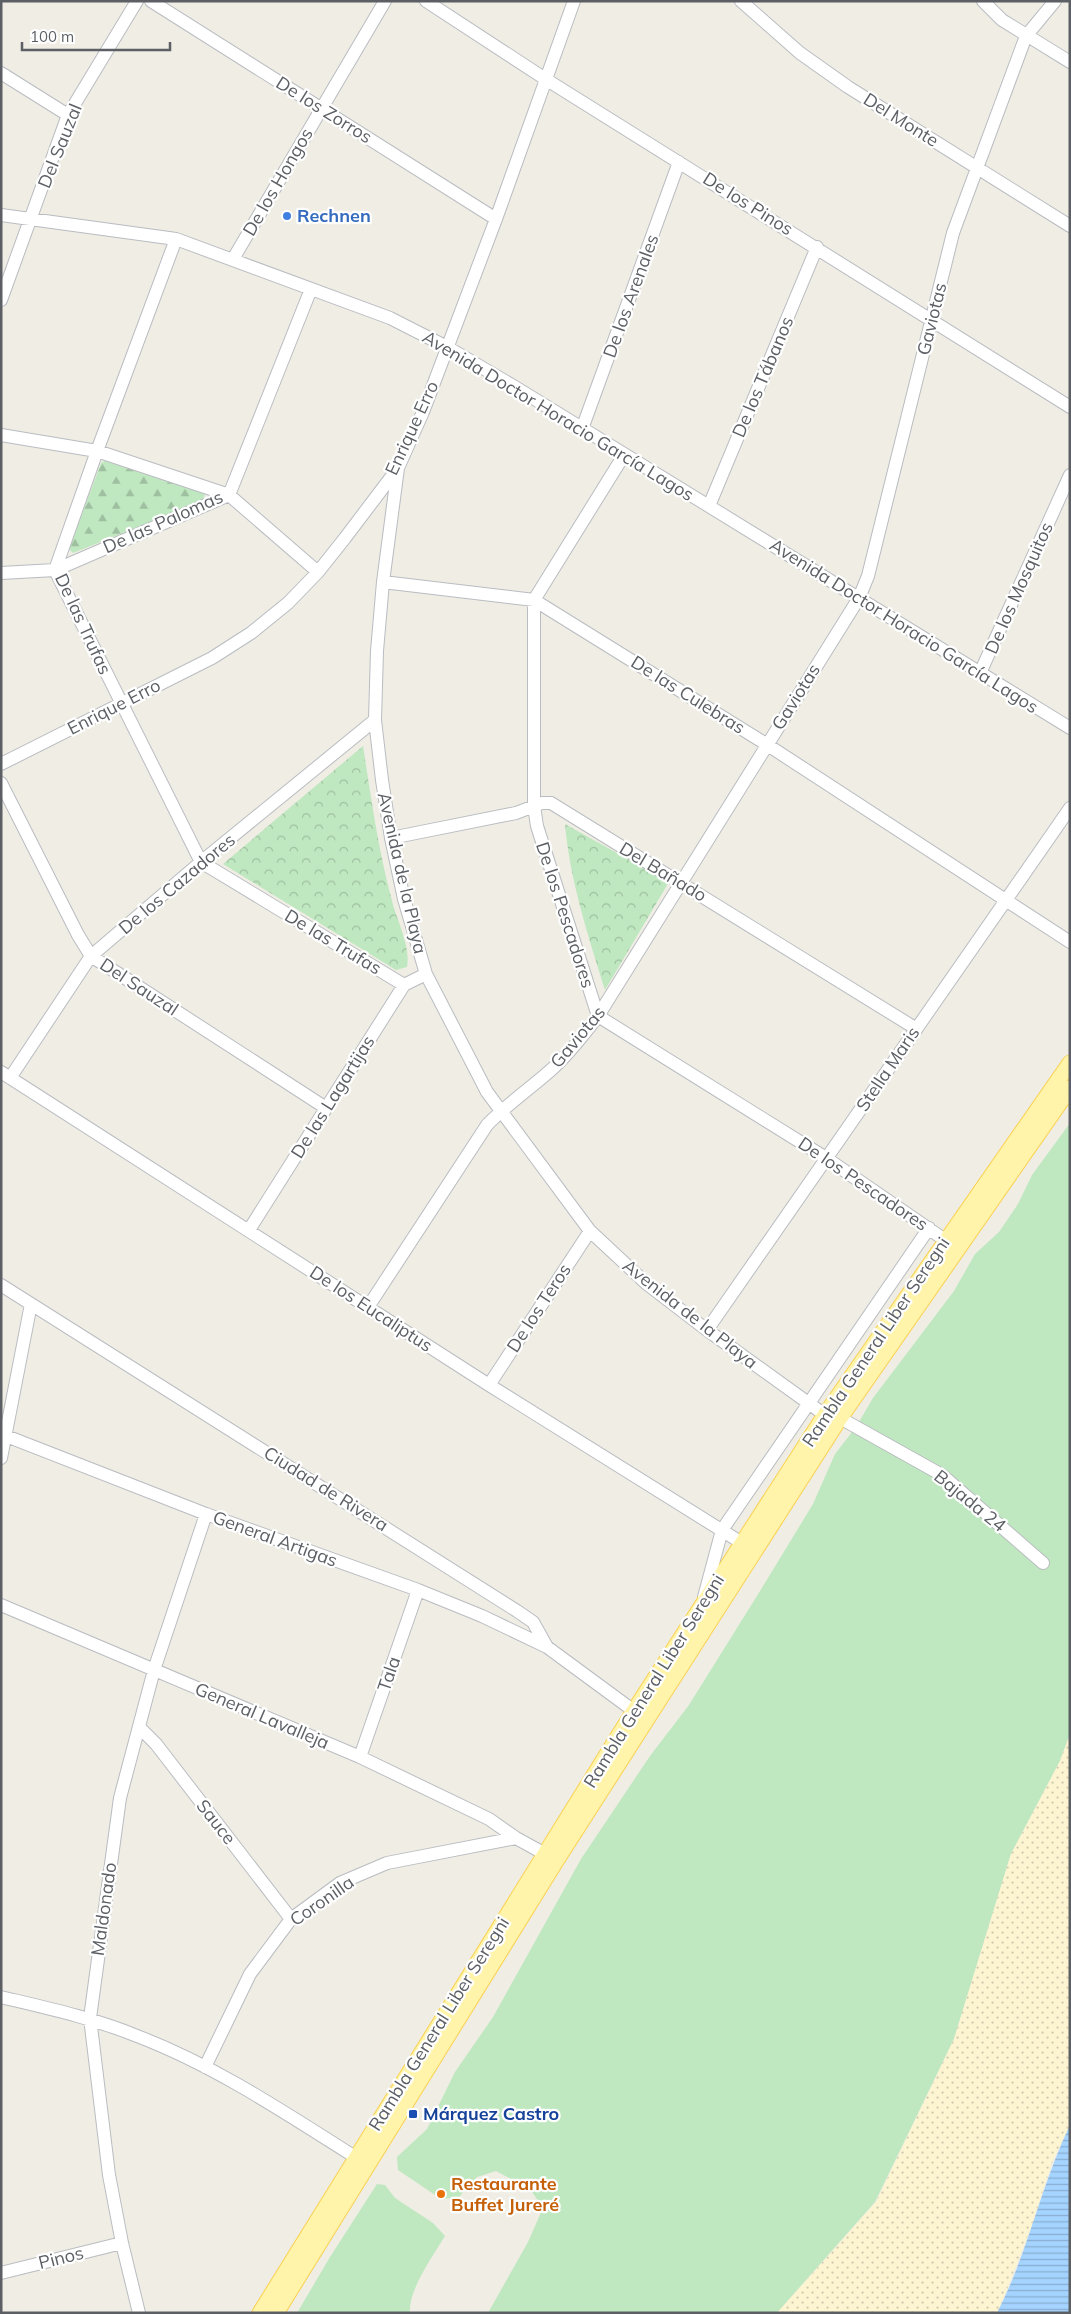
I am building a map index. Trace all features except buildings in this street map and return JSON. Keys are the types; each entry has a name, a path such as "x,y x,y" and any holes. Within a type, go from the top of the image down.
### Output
{"main road":[{"name":"Rambla General Liber Seregni","path":"276,2313 361,2161 545,1854 634,1711 825,1415 1070,1063"},
{"name":"Rambla General Liber Seregni","path":"260,2313 556,1861 840,1418 1070,1088"}],"street":[{"name":"Del Sauzal","path":"1,300 68,115 137,1"},
{"name":"De los Zorros","path":"151,1 496,219"},
{"name":"De los Hongos","path":"233,259 385,1"},
{"name":"De los Pinos","path":"426,1 547,80 817,247 1070,407"},
{"name":"Enrique Erro","path":"1,764 212,658 252,633 288,603 318,572 398,468 423,412 496,219 574,1"},
{"name":"Del Monte","path":"741,1 800,53 848,87 1070,226"},
{"path":"982,1 1002,20 1070,62"},
{"name":"Gaviotas","path":"368,1307 487,1124 500,1111 552,1069 578,1042 598,1016 766,744 859,598 868,576 953,233 976,166 1026,36 1055,1"},
{"path":"1,73 68,115"},
{"name":"De los Arenales","path":"582,429 679,162"},
{"name":"Avenida Doctor Horacio García Lagos","path":"1,215 176,239 390,318 447,347 1070,728"},
{"name":"De las Trufas","path":"176,239 55,570 201,862 404,985"},
{"name":"De los Tábanos","path":"709,506 817,247"},
{"name":"De las Palomas","path":"1,573 55,570 229,495 310,289"},
{"path":"1,435 97,451 229,495 318,572"},
{"path":"534,600 624,455"},
{"name":"Avenida de la Playa","path":"398,468 383,582 377,651 376,720 382,780 391,838 404,899 426,974 487,1092 590,1231 647,1284 706,1330 825,1415"},
{"name":"De los Mosquitos","path":"980,672 1070,476"},
{"name":"De las Culebras","path":"383,582 534,600 766,744 1070,942"},
{"name":"De los Pescadores","path":"534,600 534,806 540,835 598,1016 826,1158 946,1240"},
{"name":"De los Cazadores","path":"6,1075 92,956 201,862 376,720"},
{"name":"Del Sauzal","path":"1,783 78,935 92,956 326,1108"},
{"name":"Del Bañado","path":"391,838 516,813 542,803 551,803 682,882 915,1028"},
{"name":"Stella Maris","path":"706,1330 1004,900 1070,808"},
{"path":"404,985 426,974"},
{"name":"De las Lagartijas","path":"249,1230 404,985"},
{"name":"De los Eucaliptus","path":"6,1075 489,1385 742,1543"},
{"path":"702,1606 722,1530 929,1228"},
{"name":"De los Teros","path":"489,1385 590,1231"},
{"name":"Ciudad de Rivera","path":"1,1285 517,1611 533,1622 547,1647 634,1711"},
{"path":"1,1458 3,1434 31,1304"},
{"name":"Bajada 24","path":"840,1418 942,1475 1043,1563"},
{"name":"General Artigas","path":"3,1434 206,1514 418,1590 482,1616 547,1647"},
{"name":"Maldonado","path":"139,2313 122,2243 99,2102 90,2018 120,1798 154,1670 206,1514"},
{"name":"Tala","path":"360,1757 418,1590"},
{"name":"General Lavalleja","path":"1,1605 360,1757 489,1819 516,1838 545,1854"},
{"name":"Sauce","path":"140,1728 156,1744 291,1919"},
{"name":"Coronilla","path":"205,2066 250,1974 291,1919 340,1883 387,1863 516,1838"},
{"path":"1,1997 90,2018 138,2036 205,2066 274,2105 361,2161"},
{"name":"Pinos","path":"1,2273 122,2243"}],"green space":[{"path":"105,461 205,494 203,501 73,553 69,549 101,463"},
{"path":"363,746 382,860 393,906 407,950 407,967 396,970 223,864"},
{"path":"565,824 669,882 605,990 575,887"},
{"path":"1070,1123 1070,1734 1060,1761 1011,1854 954,2039 875,2202 777,2313 488,2313 528,2242 543,2208 530,2189 496,2171 477,2177 459,2197 441,2199 398,2170 397,2157 427,2129 455,2072 493,2017 581,1859 650,1756 689,1705 813,1504 835,1454 856,1427 873,1398 954,1291 975,1254 999,1232 1018,1204 1032,1175"},
{"path":"377,2184 385,2185 395,2198 433,2223 445,2236 417,2284 410,2304 410,2313 297,2313 330,2257"}],"sand":[{"path":"1070,1734 1070,2125 1053,2160 1031,2228 997,2313 777,2313 876,2202 954,2039 1011,1854 1060,1761"}],"water":[{"path":"1070,2125 1070,2313 997,2313 1017,2267 1051,2171"}],"place":[{"name":"Rechnen","path":"287,216"},
{"name":"Márquez Castro","path":"413,2114"},
{"name":"Restaurante Buffet Jureré","path":"441,2194"}]}
